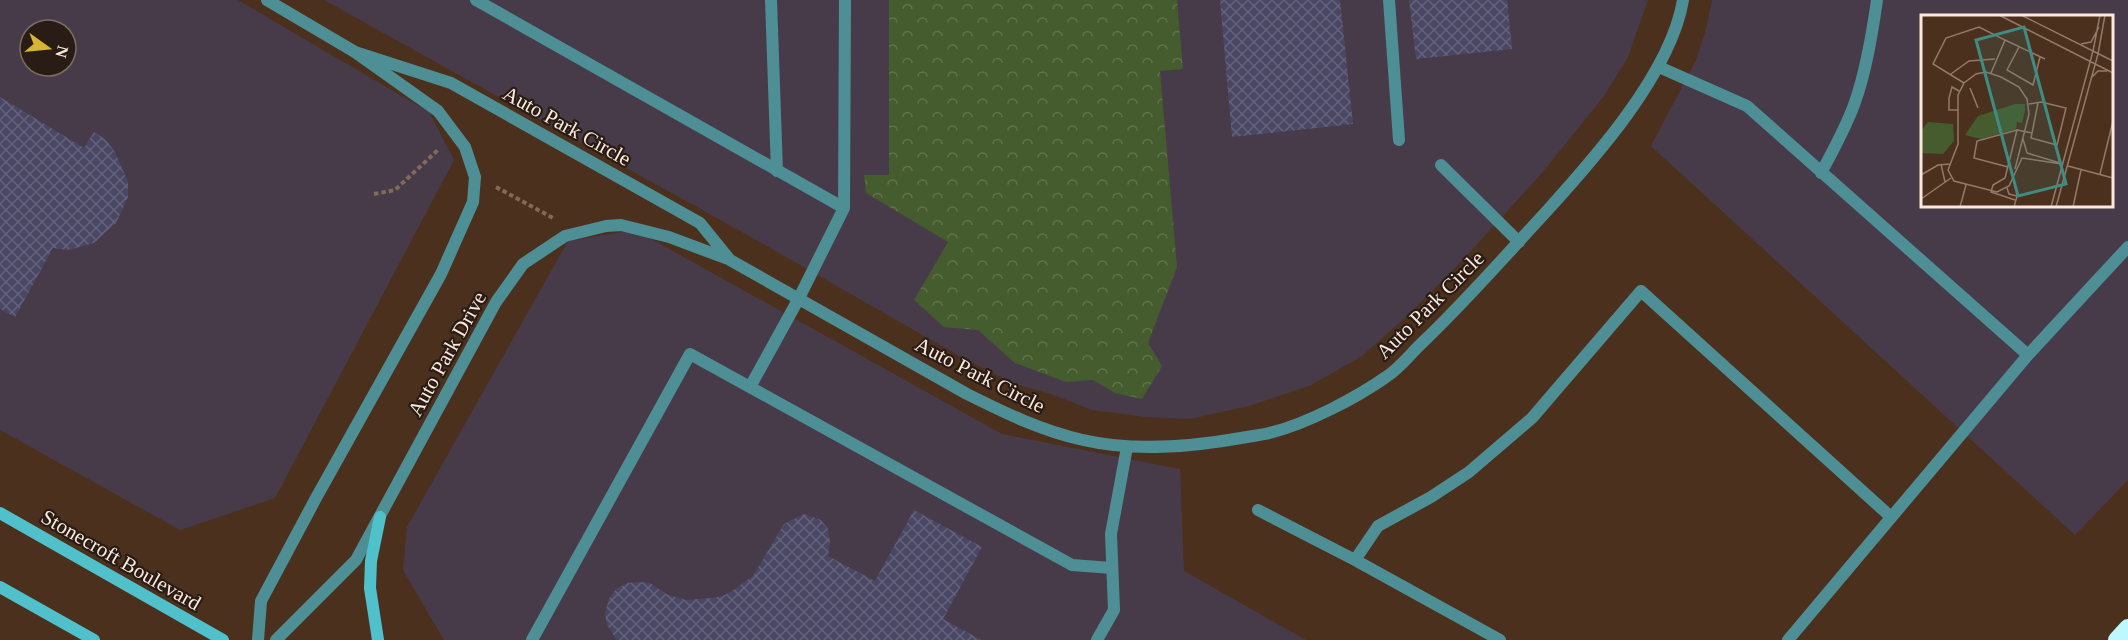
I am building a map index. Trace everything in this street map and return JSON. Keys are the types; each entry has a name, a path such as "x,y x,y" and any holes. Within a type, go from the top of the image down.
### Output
{"highway":[{"path":"2117,640 2128,628"}],"main road":[{"name":"Stonecroft Boulevard","path":"0,513 223,640"},
{"path":"378,640 370,588 371,561 380,517"},
{"path":"0,587 94,640"}],"street":[{"name":"Auto Park Circle","path":"267,0 355,52 438,111"},
{"path":"476,0 844,208"},
{"path":"771,0 777,171"},
{"path":"750,387 798,300 844,208 845,0"},
{"path":"1389,0 1400,140"},
{"name":"Auto Park Circle","path":"355,52 451,83 700,223 730,260 1006,414 1043,429 1085,441 1127,447 1201,445 1274,432 1335,407 1388,376 1456,310 1519,242 1575,180 1623,119 1659,67 1681,11 1683,0"},
{"path":"1821,173 1841,137 1854,104 1866,60 1877,0"},
{"path":"1659,67 1746,106 2028,355"},
{"name":"Auto Park Drive","path":"258,640 261,601 441,274 473,202 475,177 465,147 438,111"},
{"path":"1441,165 1519,242"},
{"name":"Auto Park Drive","path":"276,640 357,560 496,302 523,264 565,236 606,226 621,225 669,237 730,260"},
{"path":"1788,640 2028,355 2128,247"},
{"path":"1355,560 1378,526 1431,497 1469,472 1532,418 1641,291 1891,517"},
{"path":"532,640 690,354 1072,566 1112,568"},
{"path":"1097,640 1114,610 1111,534 1127,447"},
{"path":"1257,510 1355,560 1500,640"}],"shaded area":[{"path":"0,0 238,0 429,112 454,160 275,498 180,530 0,430"},
{"path":"324,0 1648,0 1628,57 1604,96 1541,174 1458,265 1407,316 1362,356 1311,385 1249,406 1190,419 1146,417 1092,410 1051,394 1015,384 961,357 751,237"},
{"path":"1712,0 2128,0 2128,480 2075,535 1651,146 1696,60"},
{"path":"635,230 1002,434 1180,469 1184,571 1306,640 444,640 403,570 407,527 568,241"}],"green space":[{"path":"889,0 1177,0 1183,69 1160,71 1177,267 1148,343 1162,366 1142,399 1115,393 1093,380 1066,382 1015,363 978,330 944,327 914,300 948,242 866,193 864,175 889,175"}],"building":[{"path":"1220,0 1340,0 1353,124 1232,137"},
{"path":"1409,0 1507,0 1512,49 1416,59"},
{"path":"0,97 84,148 94,132 106,140 115,152 128,182 128,197 116,223 94,243 68,250 53,248 15,317 0,309"},
{"path":"914,510 982,547 943,619 981,640 617,640 607,625 605,613 609,599 616,589 628,583 650,583 666,594 686,600 723,596 753,576 784,524 804,514 821,520 828,529 830,542 828,556 875,581"}]}
